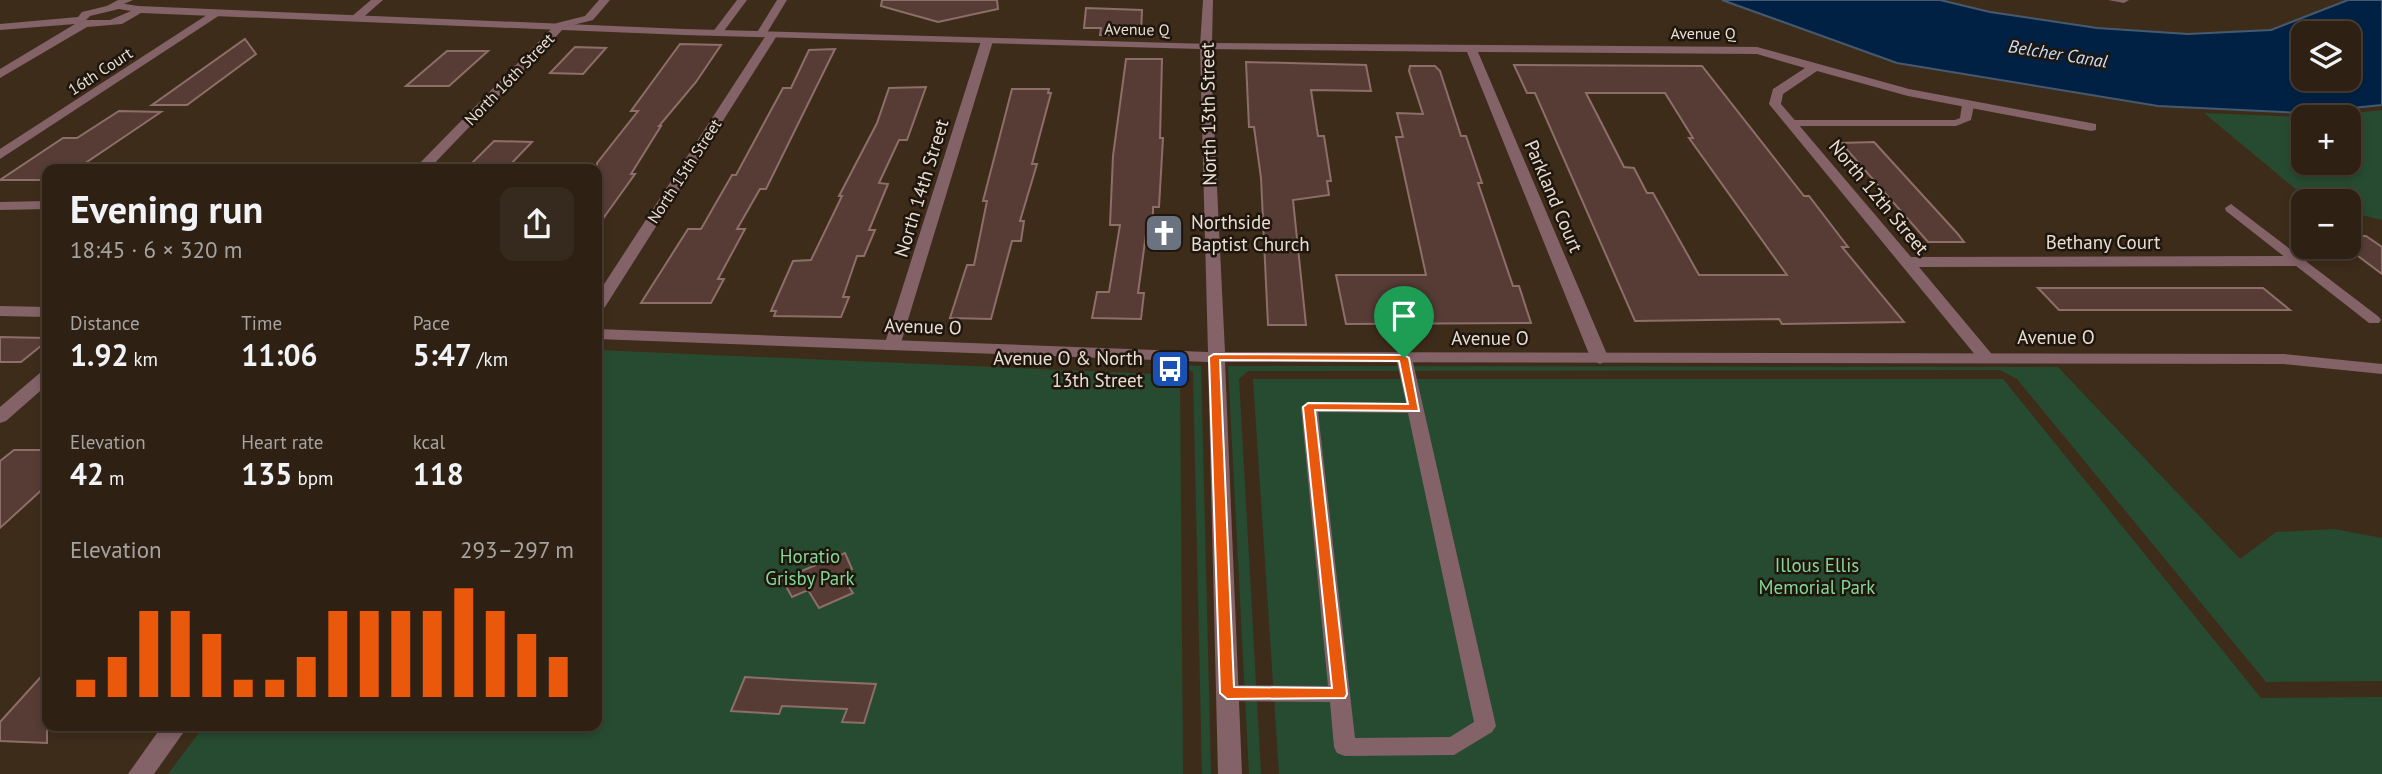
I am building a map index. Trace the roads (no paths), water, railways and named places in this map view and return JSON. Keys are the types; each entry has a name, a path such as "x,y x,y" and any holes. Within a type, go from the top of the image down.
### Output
{"street":[{"path":"355,19 378,0"},
{"name":"North 16th Street","path":"426,164 561,25 589,18 605,0"},
{"name":"North 13th Street","path":"1208,0 1206,46 1214,357 1230,774"},
{"path":"2114,0 2124,0"},
{"path":"124,19 135,14 134,4"},
{"name":"Avenue Q","path":"93,12 134,4 173,12"},
{"path":"0,74 54,43 93,12"},
{"path":"24,25 93,12"},
{"name":"Avenue Q","path":"106,24 173,12 987,41 1206,46 1740,49 1773,54 1813,68 1968,105 2091,127"},
{"name":"16th Court","path":"0,155 218,13"},
{"path":"0,27 81,22 106,24"},
{"path":"54,43 106,24"},
{"path":"24,25 54,32 57,35 54,43"},
{"name":"North 15th Street","path":"602,299 766,34"},
{"name":"North 14th Street","path":"892,346 987,41"},
{"name":"Parkland Court","path":"1471,48 1600,359"},
{"name":"North 12th Street","path":"1813,68 1777,92 1775,104 1987,358"},
{"name":"Bethany Court","path":"1908,262 2299,261"},
{"path":"0,311 42,312"},
{"name":"Avenue O","path":"602,334 1214,357 2284,359 2382,369"},
{"path":"0,416 42,380"},
{"path":"140,774 172,731"}],"lane":[{"path":"717,33 742,0"},
{"path":"766,34 782,0"},
{"path":"1791,123 1956,123 1965,120 1968,105"},
{"path":"0,206 42,205"},
{"path":"2231,208 2374,320"},
{"path":"1404,358 1485,726 1454,746 1345,747 1308,407 1415,408"},
{"path":"1227,693 1340,694"}],"water":[{"name":"Belcher Canal","path":"1722,0 1940,0 1990,12 2097,28 2188,34 2271,30 2291,22 2291,91 2361,91 2361,21 2294,21 2348,0 2382,0 2382,105 2291,105 2291,112 2158,106 1897,63"}],"place":[{"name":"Northside Baptist Church","path":"1164,233"},
{"name":"Avenue O & North 13th Street","path":"1170,369"}],"park label":[{"name":"Horatio Grisby Park","path":"810,567"},
{"name":"Illous Ellis Memorial Park","path":"1817,576"}]}
